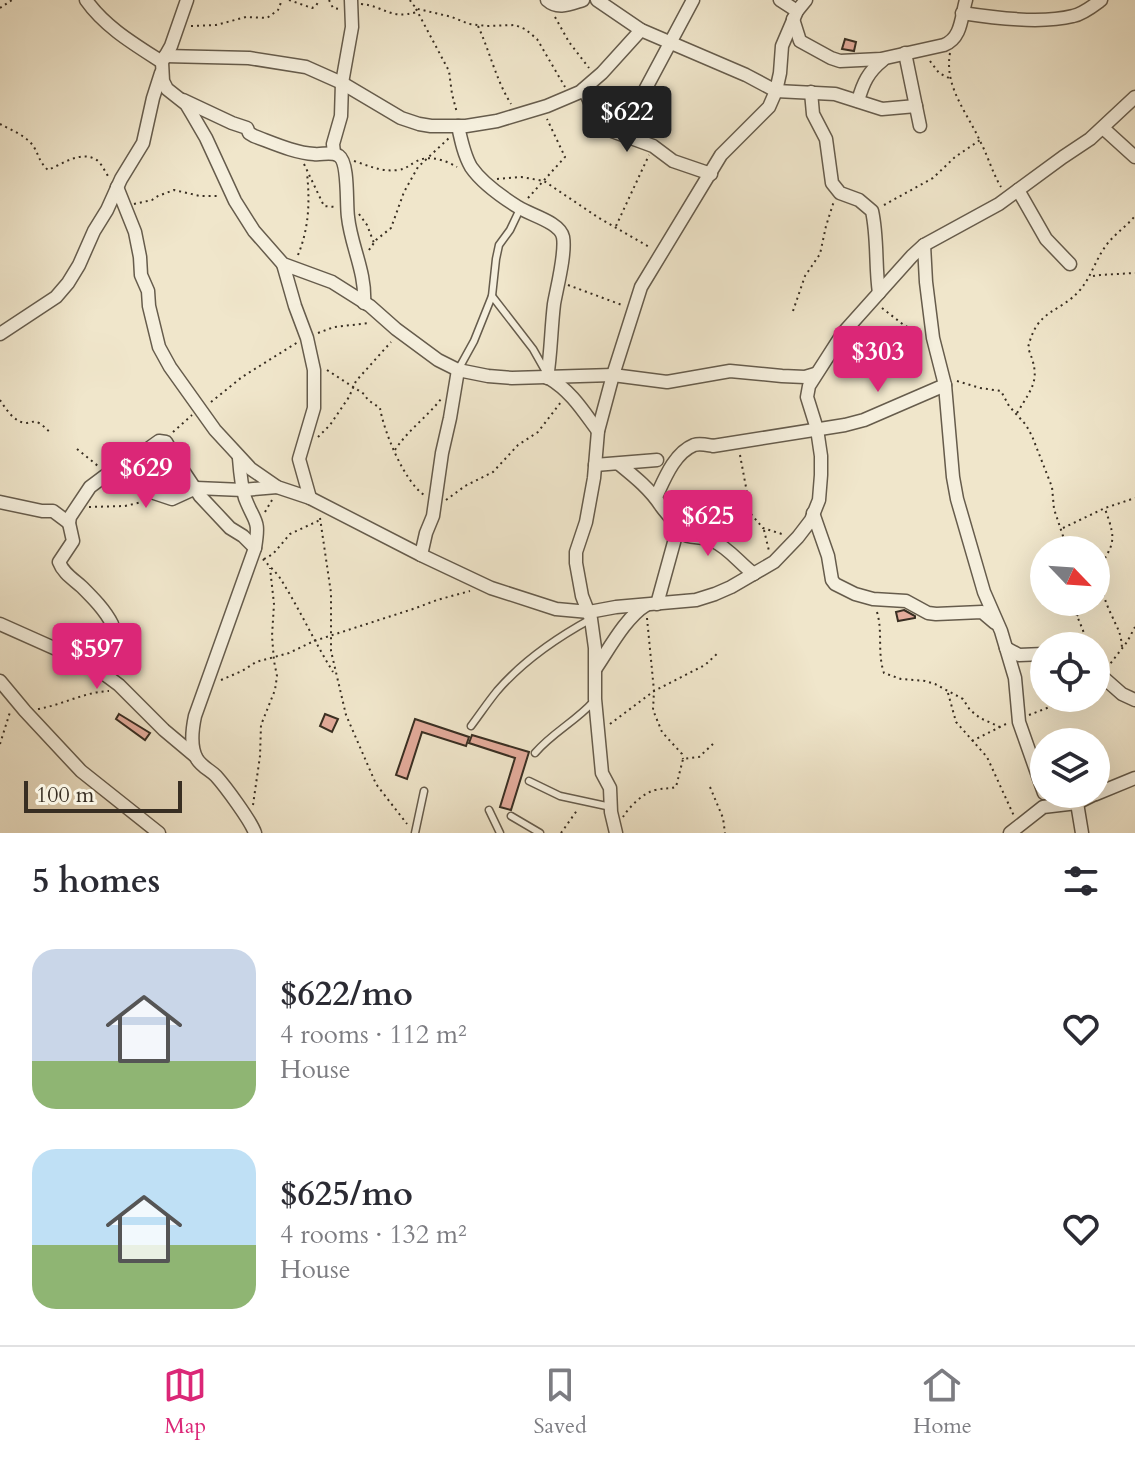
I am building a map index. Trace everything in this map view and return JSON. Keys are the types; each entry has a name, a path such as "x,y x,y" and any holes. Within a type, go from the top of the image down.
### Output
{"street":[{"path":"86,0 114,30 163,64 249,58 306,67 342,83 401,118 419,124 482,125 568,98 594,80 641,30"},
{"path":"0,334 63,291 79,265 116,189 143,143 163,64 187,0"},
{"path":"548,1 561,6 583,0"},
{"path":"627,135 645,90 693,0"},
{"path":"780,0 795,15 800,41 831,58 855,62 953,41 958,34 964,6 995,18 1049,19 1075,16 1101,0"},
{"path":"616,833 610,788 602,773 590,615 582,596 576,552 586,522 598,431 641,287 721,155 769,107 776,91 782,46 795,15 806,0"},
{"path":"600,1 641,30 776,91 835,94 882,109 916,106"},
{"path":"351,4 352,27 342,83 341,116 333,140 336,154 345,167 350,227 363,278 364,303"},
{"path":"905,53 920,126"},
{"path":"858,101 869,72 885,58"},
{"path":"163,64 167,89 179,98 247,128 254,136 313,154 336,154"},
{"path":"584,89 601,127 653,146 673,161 711,174"},
{"path":"811,92 813,114 826,139 832,183 840,193 859,200 872,211 876,297"},
{"path":"116,189 135,232 141,275 148,291 159,347 215,430 251,469 278,488 313,499 491,588 556,609 590,615 616,607 696,600 715,594 771,564 811,520 819,500 821,456 807,397 815,374 843,333 924,245 1013,194 1103,128 1135,97"},
{"path":"179,98 206,138 234,199 254,231 289,266 332,282 438,360 458,370 504,377 613,375 667,382 730,371 772,376 805,377 815,374"},
{"path":"459,126 467,159 483,180 519,208 559,229 562,235 548,377"},
{"path":"1103,128 1135,157"},
{"path":"1013,194 1046,239 1070,264"},
{"path":"924,245 933,334 945,385 957,499 984,592 1015,678 1019,718 1030,751"},
{"path":"289,266 295,306 313,361 314,408 299,459 313,499"},
{"path":"421,555 434,509 458,370"},
{"path":"548,377 571,394 598,431"},
{"path":"581,406 579,396 588,377"},
{"path":"656,497 669,469 695,445 713,446 864,420 945,385"},
{"path":"69,523 76,506 90,487 159,441 169,445 178,463 224,523 255,548"},
{"path":"195,756 192,732 195,716 255,548 257,520 245,498 239,458"},
{"path":"595,465 657,460"},
{"path":"131,461 137,485 172,499 196,488 278,488"},
{"path":"596,668 640,609 650,605 677,530 656,497 619,464"},
{"path":"0,502 53,511 69,523 73,541 60,558 59,566 99,605 112,624 92,665"},
{"path":"813,513 835,584 873,599 901,600 928,613 982,612 998,625"},
{"path":"677,530 686,537 702,537 718,543 754,574"},
{"path":"0,624 92,665 124,690 226,787 255,833"},
{"path":"1006,648 1019,655 1030,655"},
{"path":"0,681 81,771 159,833"},
{"path":"1110,683 1135,700"},
{"path":"179,742 192,732"},
{"path":"1110,788 1135,778"},
{"path":"1019,829 1042,808"},
{"path":"1078,808 1082,833"}],"lane":[{"path":"458,370 474,341 492,296 497,251 519,208"},
{"path":"492,296 533,349 548,377"},
{"path":"471,726 496,692 523,666 590,615"},
{"path":"535,753 582,715 595,699"},
{"path":"529,781 560,796 611,807"},
{"path":"414,833 424,791"},
{"path":"489,810 500,833"},
{"path":"511,816 540,833"}],"path":[{"path":"0,8 12,0"},
{"path":"178,26 209,26 246,17 265,19 278,10 282,0"},
{"path":"289,0 312,8 319,0"},
{"path":"329,0 336,9 365,4 394,15 411,14 418,10 469,24 519,26 534,35 562,81 568,98"},
{"path":"367,253 391,228 413,174 459,126 449,71 410,0"},
{"path":"548,1 558,24 587,64 594,80"},
{"path":"477,25 495,65 498,82 517,115"},
{"path":"953,41 948,66 950,79 995,176 1013,194"},
{"path":"925,49 932,65 950,79"},
{"path":"519,208 565,156 541,108"},
{"path":"0,124 32,144 40,162 48,170 78,157 95,159 116,189"},
{"path":"872,211 933,178 955,157 980,140"},
{"path":"616,227 653,146"},
{"path":"289,266 307,228 310,201 301,151"},
{"path":"336,154 385,170 403,169 426,158 441,160 463,170"},
{"path":"307,173 324,206 348,209 359,214 374,243"},
{"path":"483,180 521,177 544,181 599,218 662,254"},
{"path":"126,206 147,202 174,190 234,199"},
{"path":"793,311 805,276 820,254 837,190"},
{"path":"1017,413 1034,382 1036,368 1028,348 1033,332 1044,315 1069,300 1090,277 1103,250 1135,216"},
{"path":"1090,277 1135,273"},
{"path":"558,281 612,300 632,313"},
{"path":"876,297 905,326 933,334"},
{"path":"159,441 242,377 290,346 334,327 368,323 394,327 394,339 356,381 330,425 313,443"},
{"path":"313,361 380,408 394,451 416,489 434,509 465,486 493,472 518,445 538,432 555,408 571,394"},
{"path":"945,385 957,381 1001,391 1032,436 1052,487 1054,509 1063,536"},
{"path":"394,451 441,399"},
{"path":"0,400 18,420 40,423 50,432"},
{"path":"737,441 749,509 763,528 771,564"},
{"path":"77,449 110,473"},
{"path":"257,529 278,488"},
{"path":"1061,529 1135,498"},
{"path":"313,499 320,520 331,593 331,651 346,715 376,784 414,833"},
{"path":"76,506 125,506 148,501"},
{"path":"1105,508 1114,532 1110,551"},
{"path":"320,520 290,534 273,554 263,560 279,577 298,606 314,641 336,676"},
{"path":"763,528 798,537"},
{"path":"253,805 261,725 277,682 270,568"},
{"path":"205,689 256,662 314,641 451,595 491,588"},
{"path":"873,599 881,625 881,664 884,673 901,679 929,682 963,699 980,718 1000,727"},
{"path":"616,833 627,810 642,798 655,790 676,787 683,759 656,721 648,634 650,605"},
{"path":"1110,611 1121,633 1122,648"},
{"path":"1077,617 1084,632"},
{"path":"1110,665 1135,627"},
{"path":"599,732 654,691 705,665 719,652"},
{"path":"25,711 97,692 124,690"},
{"path":"948,692 956,722 990,762 1019,829"},
{"path":"0,744 14,699"},
{"path":"972,741 1035,712"},
{"path":"683,759 699,757 714,743"},
{"path":"710,787 723,818 725,833"},
{"path":"561,833 585,801"}],"building":[{"path":"845,39 856,42 854,51 842,49"},
{"path":"904,610 915,618 898,621 896,612"},
{"path":"119,714 150,733 145,740 116,719"},
{"path":"325,714 338,719 332,732 320,726"},
{"path":"415,719 469,737 466,746 422,732 407,779 396,775"},
{"path":"472,735 529,752 511,810 500,807 515,758 469,743"}]}
